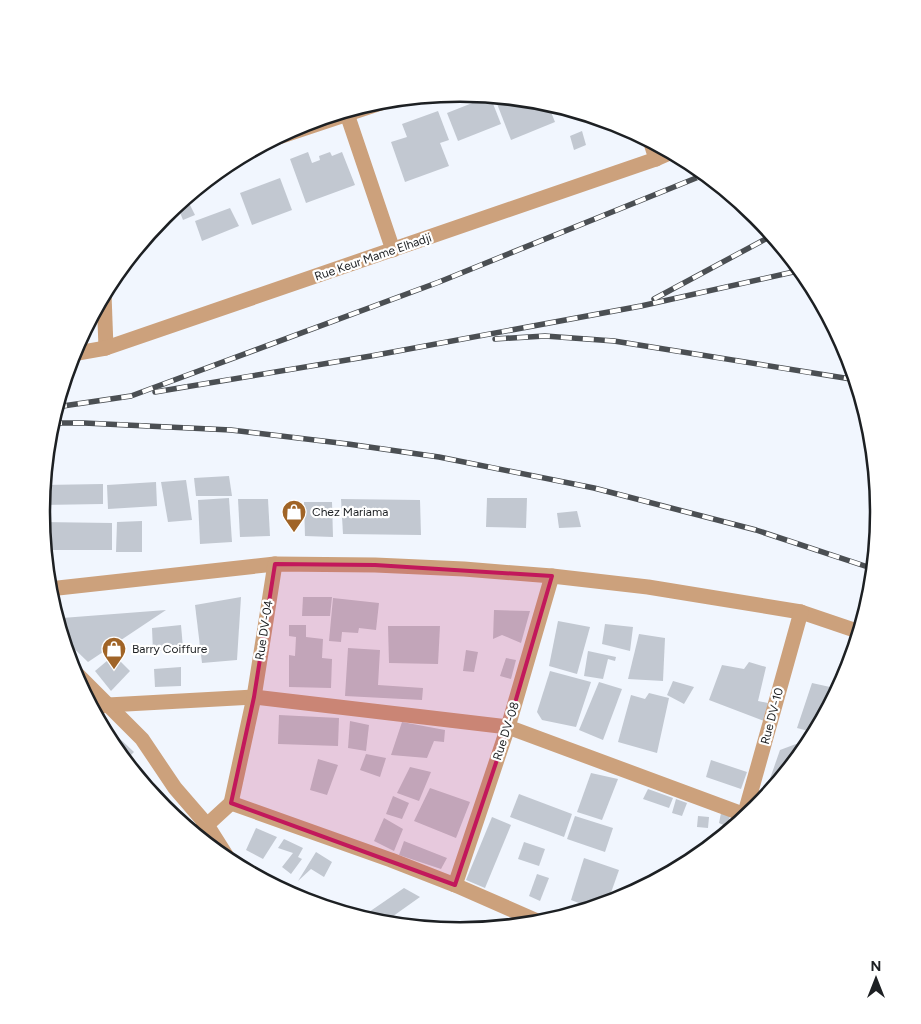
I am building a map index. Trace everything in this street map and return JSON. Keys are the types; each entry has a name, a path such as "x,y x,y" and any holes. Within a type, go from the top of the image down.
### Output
{"street":[{"path":"349,117 394,250"},
{"path":"653,150 656,159"},
{"name":"Rue Keur Mame Elhadji","path":"82,352 106,348 665,155"},
{"path":"105,308 106,348"},
{"path":"57,588 274,564 376,565 552,576 648,587 800,612 853,630"},
{"name":"Rue DV-04","path":"231,803 254,697 274,564"},
{"name":"Rue DV-08","path":"455,885 508,727 552,576"},
{"name":"Rue DV-10","path":"750,803 800,612"},
{"path":"88,685 142,739 201,830"},
{"path":"99,707 254,697 508,727 738,814"},
{"path":"201,830 231,803 391,860 528,917"}],"highlighted area":[{"path":"275,564 375,565 552,576 508,727 455,885 231,803 254,697"}],"building":[{"path":"475,102 493,103 501,124 458,141 447,113"},
{"path":"497,103 551,111 555,122 511,140"},
{"path":"438,111 449,140 440,143 449,166 405,182 391,142 407,137 402,124"},
{"path":"582,131 586,145 574,150 570,136"},
{"path":"308,152 312,163 320,160 319,156 330,152 332,156 342,152 355,185 306,203 290,159"},
{"path":"280,178 292,210 252,225 240,193"},
{"path":"189,204 195,215 183,220 180,212"},
{"path":"230,208 239,226 202,241 195,221"},
{"path":"229,476 232,496 196,496 194,478"},
{"path":"186,480 192,520 168,522 161,482"},
{"path":"156,482 157,506 108,509 107,485"},
{"path":"103,484 103,504 50,505 51,485"},
{"path":"229,498 232,542 200,544 198,500"},
{"path":"487,498 527,498 526,528 486,527"},
{"path":"238,499 268,499 270,536 240,537"},
{"path":"341,499 420,500 421,535 343,534"},
{"path":"304,502 332,502 333,537 305,536"},
{"path":"577,511 581,527 559,528 557,513"},
{"path":"142,521 142,552 116,552 117,522"},
{"path":"50,522 112,523 112,550 52,550"},
{"path":"241,597 237,660 202,663 195,605"},
{"path":"303,597 332,597 330,616 302,616"},
{"path":"333,598 379,603 376,630 359,628 358,633 342,632 341,642 329,641"},
{"path":"166,610 88,662 73,648 64,618"},
{"path":"494,610 530,611 521,643 502,635 493,639"},
{"path":"558,621 590,627 577,674 549,666"},
{"path":"605,624 633,627 630,651 602,644"},
{"path":"181,625 183,648 153,652 152,628"},
{"path":"289,625 306,625 306,637 323,639 322,658 332,659 331,688 289,687 289,655 295,656 296,637 289,636"},
{"path":"388,626 440,626 438,664 389,663"},
{"path":"639,634 665,638 663,681 628,679"},
{"path":"348,648 380,650 378,685 423,688 422,700 345,696"},
{"path":"466,650 478,652 474,672 463,671"},
{"path":"588,651 616,657 615,661 608,659 603,679 584,676"},
{"path":"114,655 130,671 111,691 95,671"},
{"path":"506,658 516,660 511,679 500,676"},
{"path":"749,662 766,667 758,701 768,703 764,721 709,700 722,665 744,669"},
{"path":"181,667 181,686 155,687 154,669"},
{"path":"550,671 591,682 576,727 542,720 537,712"},
{"path":"673,681 694,687 684,704 667,695"},
{"path":"599,682 622,689 603,740 579,730"},
{"path":"812,683 832,687 808,731 797,728"},
{"path":"649,693 669,698 657,753 618,742 631,695 645,699"},
{"path":"279,715 339,718 338,746 278,744"},
{"path":"350,721 369,725 366,751 348,748"},
{"path":"402,722 445,730 444,742 434,741 427,758 391,755"},
{"path":"116,735 134,752 130,756"},
{"path":"796,744 798,745 768,784 780,750"},
{"path":"366,754 386,758 380,777 360,770"},
{"path":"318,759 338,765 327,795 310,790"},
{"path":"711,760 747,772 741,789 706,777"},
{"path":"410,767 431,772 419,801 397,793"},
{"path":"591,773 618,779 602,820 577,812"},
{"path":"430,788 470,802 456,838 414,821"},
{"path":"648,789 673,798 669,808 643,799"},
{"path":"519,794 572,814 564,837 510,817"},
{"path":"393,796 409,803 402,819 386,814"},
{"path":"676,799 687,803 682,816 672,813"},
{"path":"721,813 730,815 729,823 725,826 719,823"},
{"path":"575,816 613,828 605,852 567,839"},
{"path":"698,816 709,817 708,828 697,827"},
{"path":"492,817 511,825 485,888 466,880"},
{"path":"384,818 403,829 394,851 374,841"},
{"path":"256,828 277,837 263,859 246,850"},
{"path":"284,839 303,848 298,857 302,859 291,874 282,867 293,853 278,848"},
{"path":"404,841 447,858 441,869 399,855"},
{"path":"524,842 545,849 539,866 518,859"},
{"path":"316,852 332,862 324,877 311,869 298,881"},
{"path":"584,858 619,870 611,894 582,904 571,900"},
{"path":"537,874 549,878 540,901 529,896"},
{"path":"404,888 420,897 392,917 369,912"}],"railway":[{"path":"64,406 131,396 439,282 698,177"},
{"path":"654,299 767,238"},
{"path":"155,392 371,356 641,306 793,272"},
{"path":"495,339 545,336 614,341 849,379"},
{"path":"60,423 231,430 439,457 594,488 756,530 867,567"}],"place":[{"name":"Chez Mariama","path":"294,533"},
{"name":"Barry Coiffure","path":"114,670"}]}
